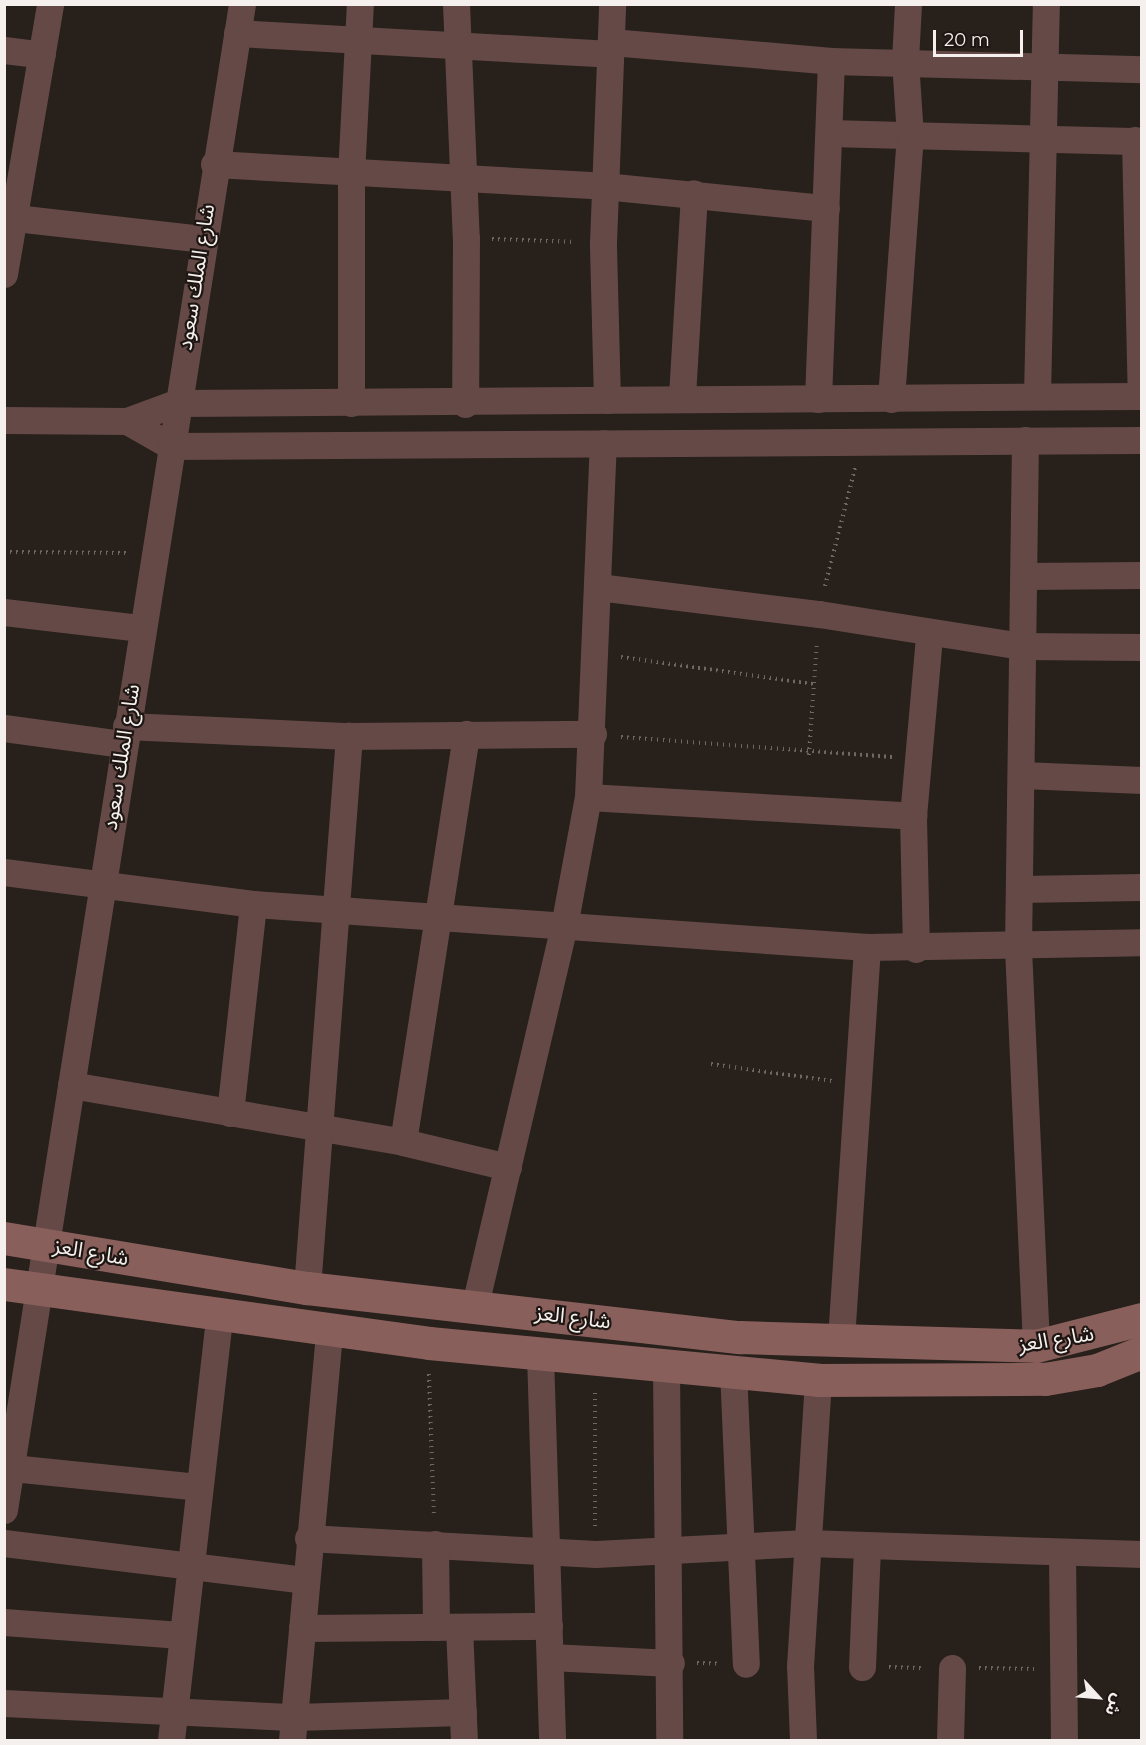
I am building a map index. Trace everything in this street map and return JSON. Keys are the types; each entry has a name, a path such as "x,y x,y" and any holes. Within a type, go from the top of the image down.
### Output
{"main road":[{"name":"شارع العز","path":"4,1238 307,1288 475,1305 740,1337 1036,1346 1142,1319"},
{"name":"شارع العز","path":"4,1284 219,1317 429,1342 818,1380 1045,1379 1097,1370 1142,1352"}],"street":[{"path":"4,274 7,244 15,218 50,4"},
{"name":"شارع الملك سعود","path":"4,1510 12,1468 11,1437 40,1291 176,403 242,4"},
{"path":"351,403 351,174 360,4"},
{"path":"456,4 466,238 465,404"},
{"path":"607,400 603,243 612,4"},
{"path":"891,399 910,136 905,60 908,4"},
{"path":"1037,395 1046,136 1046,4"},
{"path":"237,33 358,37 457,47 610,48 831,62 905,60 1045,63 1142,69"},
{"path":"4,50 42,55"},
{"path":"818,399 831,62"},
{"path":"4,420 127,421 176,403 465,404 682,396 891,399 1037,395 1141,396 1138,140 1046,136 910,136 829,133"},
{"path":"214,164 351,174 462,176 604,186 694,193 826,208"},
{"path":"682,396 694,193"},
{"path":"15,218 202,239"},
{"path":"127,421 171,446 1142,440"},
{"path":"1025,440 1026,576 1021,646 1022,775 1018,948 1036,1346"},
{"path":"475,1305 564,926 588,797 597,654 603,443"},
{"path":"1026,576 1142,575"},
{"path":"598,587 819,614 929,635 1021,646 1142,647"},
{"path":"4,612 141,628"},
{"path":"916,949 914,816 917,758 929,635"},
{"path":"4,728 125,735 593,734"},
{"path":"404,1142 466,734"},
{"path":"307,1288 317,1128 340,909 349,736"},
{"path":"1022,775 1142,780"},
{"path":"588,797 914,816"},
{"path":"4,872 100,889 253,904 438,915 867,947 1018,948 1142,942"},
{"path":"1019,889 1142,887"},
{"path":"230,1113 253,904"},
{"path":"841,1339 867,947"},
{"path":"71,1085 404,1142 508,1167"},
{"path":"171,1740 187,1566 219,1317"},
{"path":"293,1729 308,1538 329,1330"},
{"path":"540,1354 542,1553 549,1626 552,1740"},
{"path":"666,1366 671,1663 669,1740"},
{"path":"733,1370 746,1664"},
{"path":"804,1740 800,1666 818,1380"},
{"path":"12,1468 198,1487"},
{"path":"308,1538 435,1544 542,1553 596,1554 739,1544 807,1543 1142,1554"},
{"path":"4,1543 306,1580"},
{"path":"435,1544 463,1712 464,1740"},
{"path":"862,1667 867,1546"},
{"path":"1062,1553 1064,1740"},
{"path":"4,1622 181,1635"},
{"path":"302,1628 549,1626"},
{"path":"550,1657 671,1663"},
{"path":"950,1740 952,1668"},
{"path":"4,1703 173,1714 293,1729 463,1712"}],"path":[{"path":"466,238 603,243"},
{"path":"809,755 819,614 861,441"},
{"path":"4,552 153,554"},
{"path":"597,654 814,684"},
{"path":"593,734 809,755 917,758"},
{"path":"711,1064 859,1085"},
{"path":"429,1342 435,1544"},
{"path":"592,1428 596,1554"}]}
